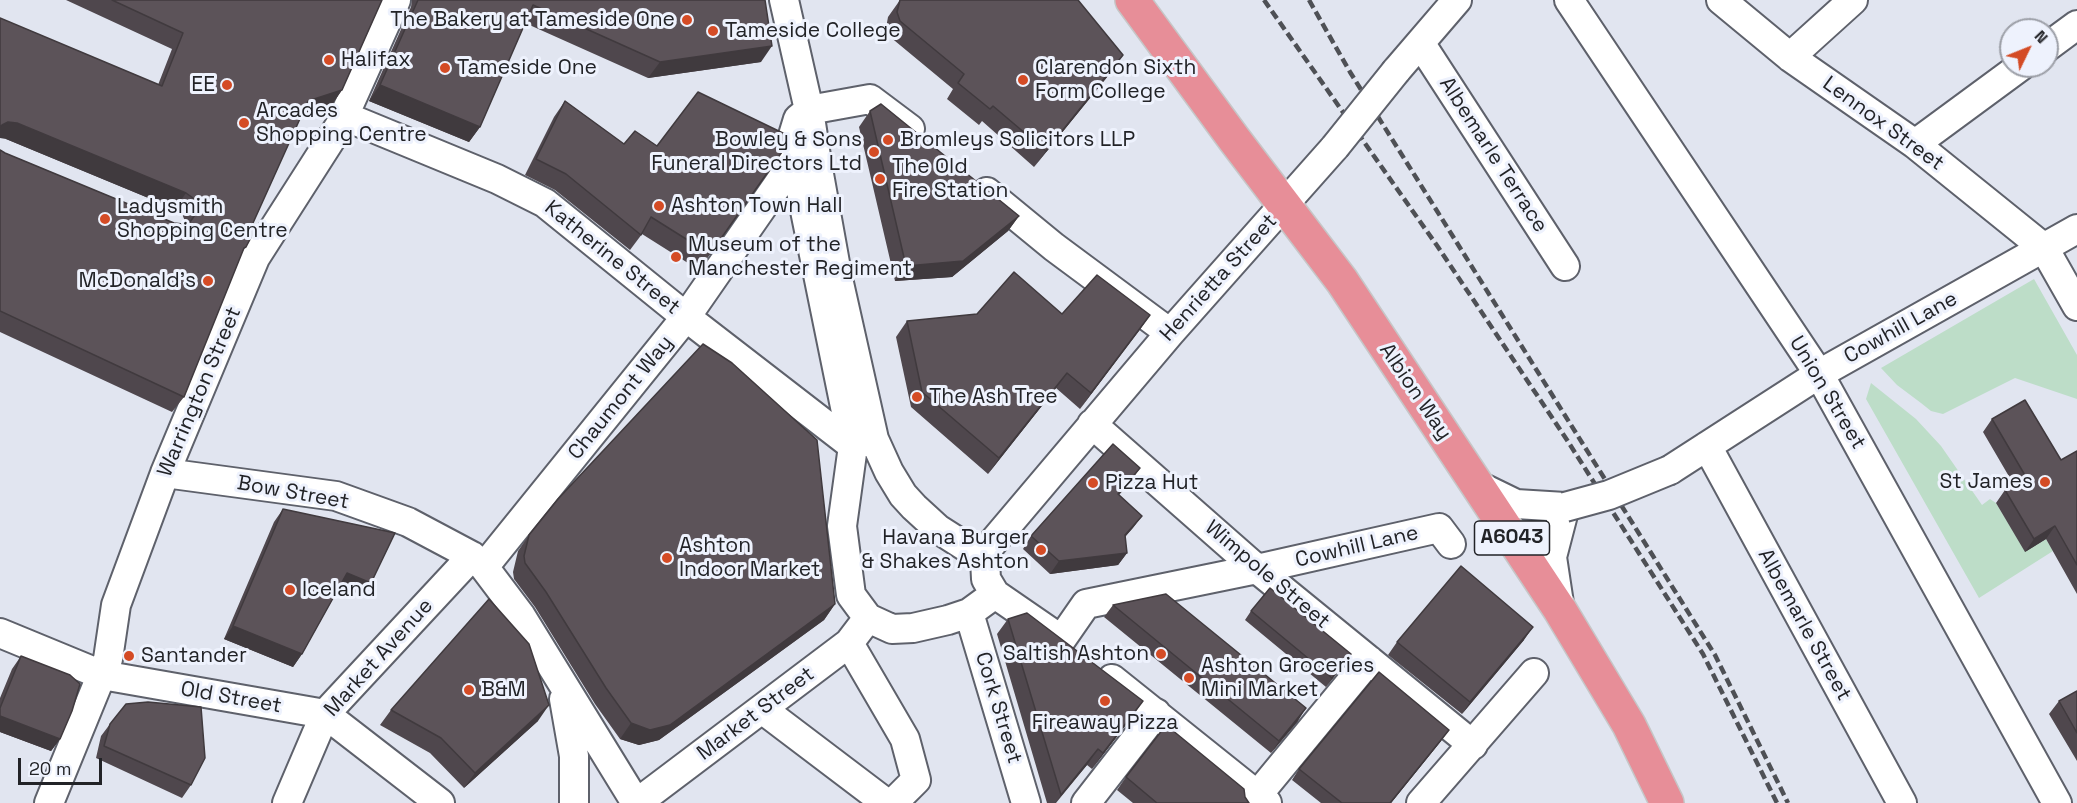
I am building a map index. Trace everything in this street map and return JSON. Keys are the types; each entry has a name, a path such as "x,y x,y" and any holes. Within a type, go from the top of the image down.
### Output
{"highway":[{"name":"Albion Way","path":"1132,0 1284,206 1335,271 1560,610 1629,725 1667,803"}],"street":[{"name":"Warrington Street","path":"49,803 108,659 116,604 165,473 255,258 345,116 396,0"},
{"path":"784,0 809,110 863,442 842,526 851,595 868,618 892,629 913,628 969,613 995,594"},
{"name":"Henrietta Street","path":"985,559 989,547 999,534 1170,333 1335,147 1457,0"},
{"name":"Union Street","path":"1569,0 1819,374 2057,803"},
{"name":"Lennox Street","path":"1721,0 1790,57 1915,144 2044,248"},
{"path":"1790,57 1853,0"},
{"path":"2059,38 2077,25"},
{"name":"Albemarle Terrace","path":"1421,44 1565,266"},
{"path":"1915,144 2005,78"},
{"path":"929,145 870,99 809,110 798,119 791,142 795,168 863,442 889,472 903,495 938,529 985,559 986,579 995,594 1078,653 1156,713 1258,800 1369,660"},
{"name":"Katherine Street","path":"345,116 497,179 545,203 686,318 863,442"},
{"name":"Chaumont Way","path":"478,562 686,318 788,170 795,168"},
{"path":"965,174 1054,248 1170,333"},
{"name":"Cowhill Lane","path":"1477,485 1516,504 1566,507 1608,495 1670,470 1819,374 2077,229"},
{"path":"2044,248 2077,306"},
{"name":"Wimpole Street","path":"1092,424 1257,569 1473,745"},
{"name":"Albemarle Street","path":"1707,446 1902,803"},
{"name":"Bow Street","path":"165,473 336,496 408,522 478,562 520,616 636,803"},
{"path":"1560,610 1552,557 1566,507"},
{"name":"Cowhill Lane","path":"1078,653 1086,604 1439,528 1451,544"},
{"name":"Market Avenue","path":"287,803 325,714 478,562"},
{"name":"Cork Street","path":"969,613 1026,803"},
{"name":"Market Street","path":"636,803 849,643 868,618"},
{"name":"Old Street","path":"0,633 102,675 325,714 440,803"},
{"path":"849,643 905,739 916,780 893,803"},
{"path":"1421,803 1534,673"},
{"name":"Bow Street","path":"561,683 574,756 574,803"},
{"path":"762,709 886,803"},
{"path":"1086,803 1156,713"}],"green space":[{"path":"2034,279 2077,355 2077,399 2015,378 1943,414 1931,411 1897,385 1881,368"},
{"path":"1871,383 1916,419 1941,446 1982,505 1990,499 1996,503 2025,551 2046,539 2053,551 1979,598 1866,399"}],"building":[{"path":"112,0 382,0 342,90 308,101 253,223 256,228 244,248 184,397 0,311 0,150 174,223 190,222 195,215 196,205 193,198 186,193 17,123 8,122 0,127 0,18 162,86 183,33"},
{"name":"Tameside One","path":"418,0 765,0 772,46 660,62 533,5 480,127 380,85"},
{"name":"Clarendon Sixth Form College","path":"900,0 1078,0 1123,55 1046,151 993,106 990,109 958,83 964,74 900,21 897,12"},
{"name":"Ashton Town Hall","path":"698,92 787,135 789,142 710,254 651,217 641,235 566,174 536,159 565,101 624,144 635,131 657,146"},
{"path":"881,104 1019,216 963,261 906,266 870,111"},
{"path":"1014,272 1062,314 1097,275 1150,315 1091,393 1067,373 999,458 922,392 907,321 977,314"},
{"name":"Ashton Indoor Market","path":"703,344 732,363 817,440 835,604 670,725 650,730 631,723 525,563 524,556 529,535 558,499"},
{"name":"St James","path":"2025,400 2061,460 2077,451 2077,565 2055,526 2034,539 2005,490 2026,477 1992,419"},
{"path":"1113,444 1140,468 1118,494 1142,516 1125,535 1127,553 1059,561 1031,536"},
{"name":"Iceland","path":"283,509 395,533 371,583 347,573 302,654 233,626"},
{"path":"1461,566 1533,627 1470,702 1397,642"},
{"path":"1270,588 1351,654 1332,678 1251,611"},
{"path":"1166,594 1306,708 1279,741 1113,605"},
{"name":"B&M","path":"489,599 529,644 549,705 475,773 441,738 391,710"},
{"path":"1027,613 1143,701 1103,753 1098,749 1061,795 1008,619"},
{"path":"21,656 70,675 80,684 60,739 0,716 0,708"},
{"path":"1379,672 1449,730 1390,803 1342,803 1299,769"},
{"path":"2077,691 2077,733 2059,701"},
{"path":"148,702 201,707 205,758 191,785 104,746 110,724 126,704"},
{"path":"1166,725 1244,789 1249,803 1157,803 1126,777"}],"railway":[{"path":"1264,0 1438,247 1567,440 1703,654 1777,803"},
{"path":"1309,0 1350,72 1715,655 1788,803"}],"place":[{"name":"The Bakery at Tameside One","path":"687,20"},
{"name":"Tameside College","path":"713,31"},
{"name":"Halifax","path":"329,60"},
{"name":"Tameside One","path":"445,68"},
{"name":"Clarendon Sixth Form College","path":"1023,80"},
{"name":"EE","path":"227,85"},
{"name":"Arcades Shopping Centre","path":"244,123"},
{"name":"Bromleys Solicitors LLP","path":"888,140"},
{"name":"Bowley & Sons Funeral Directors Ltd","path":"874,152"},
{"name":"The Old Fire Station","path":"880,179"},
{"name":"Ashton Town Hall","path":"659,206"},
{"name":"Ladysmith Shopping Centre","path":"105,219"},
{"name":"Museum of the Manchester Regiment","path":"676,257"},
{"name":"McDonald's","path":"208,281"},
{"name":"The Ash Tree","path":"917,397"},
{"name":"St James","path":"2045,482"},
{"name":"Pizza Hut","path":"1093,483"},
{"name":"Havana Burger & Shakes Ashton","path":"1041,550"},
{"name":"Ashton Indoor Market","path":"667,558"},
{"name":"Iceland","path":"290,590"},
{"name":"Saltish Ashton","path":"1161,654"},
{"name":"Santander","path":"129,656"},
{"name":"Ashton Groceries Mini Market","path":"1189,678"},
{"name":"B&M","path":"469,690"},
{"name":"Fireaway Pizza","path":"1105,701"}]}
